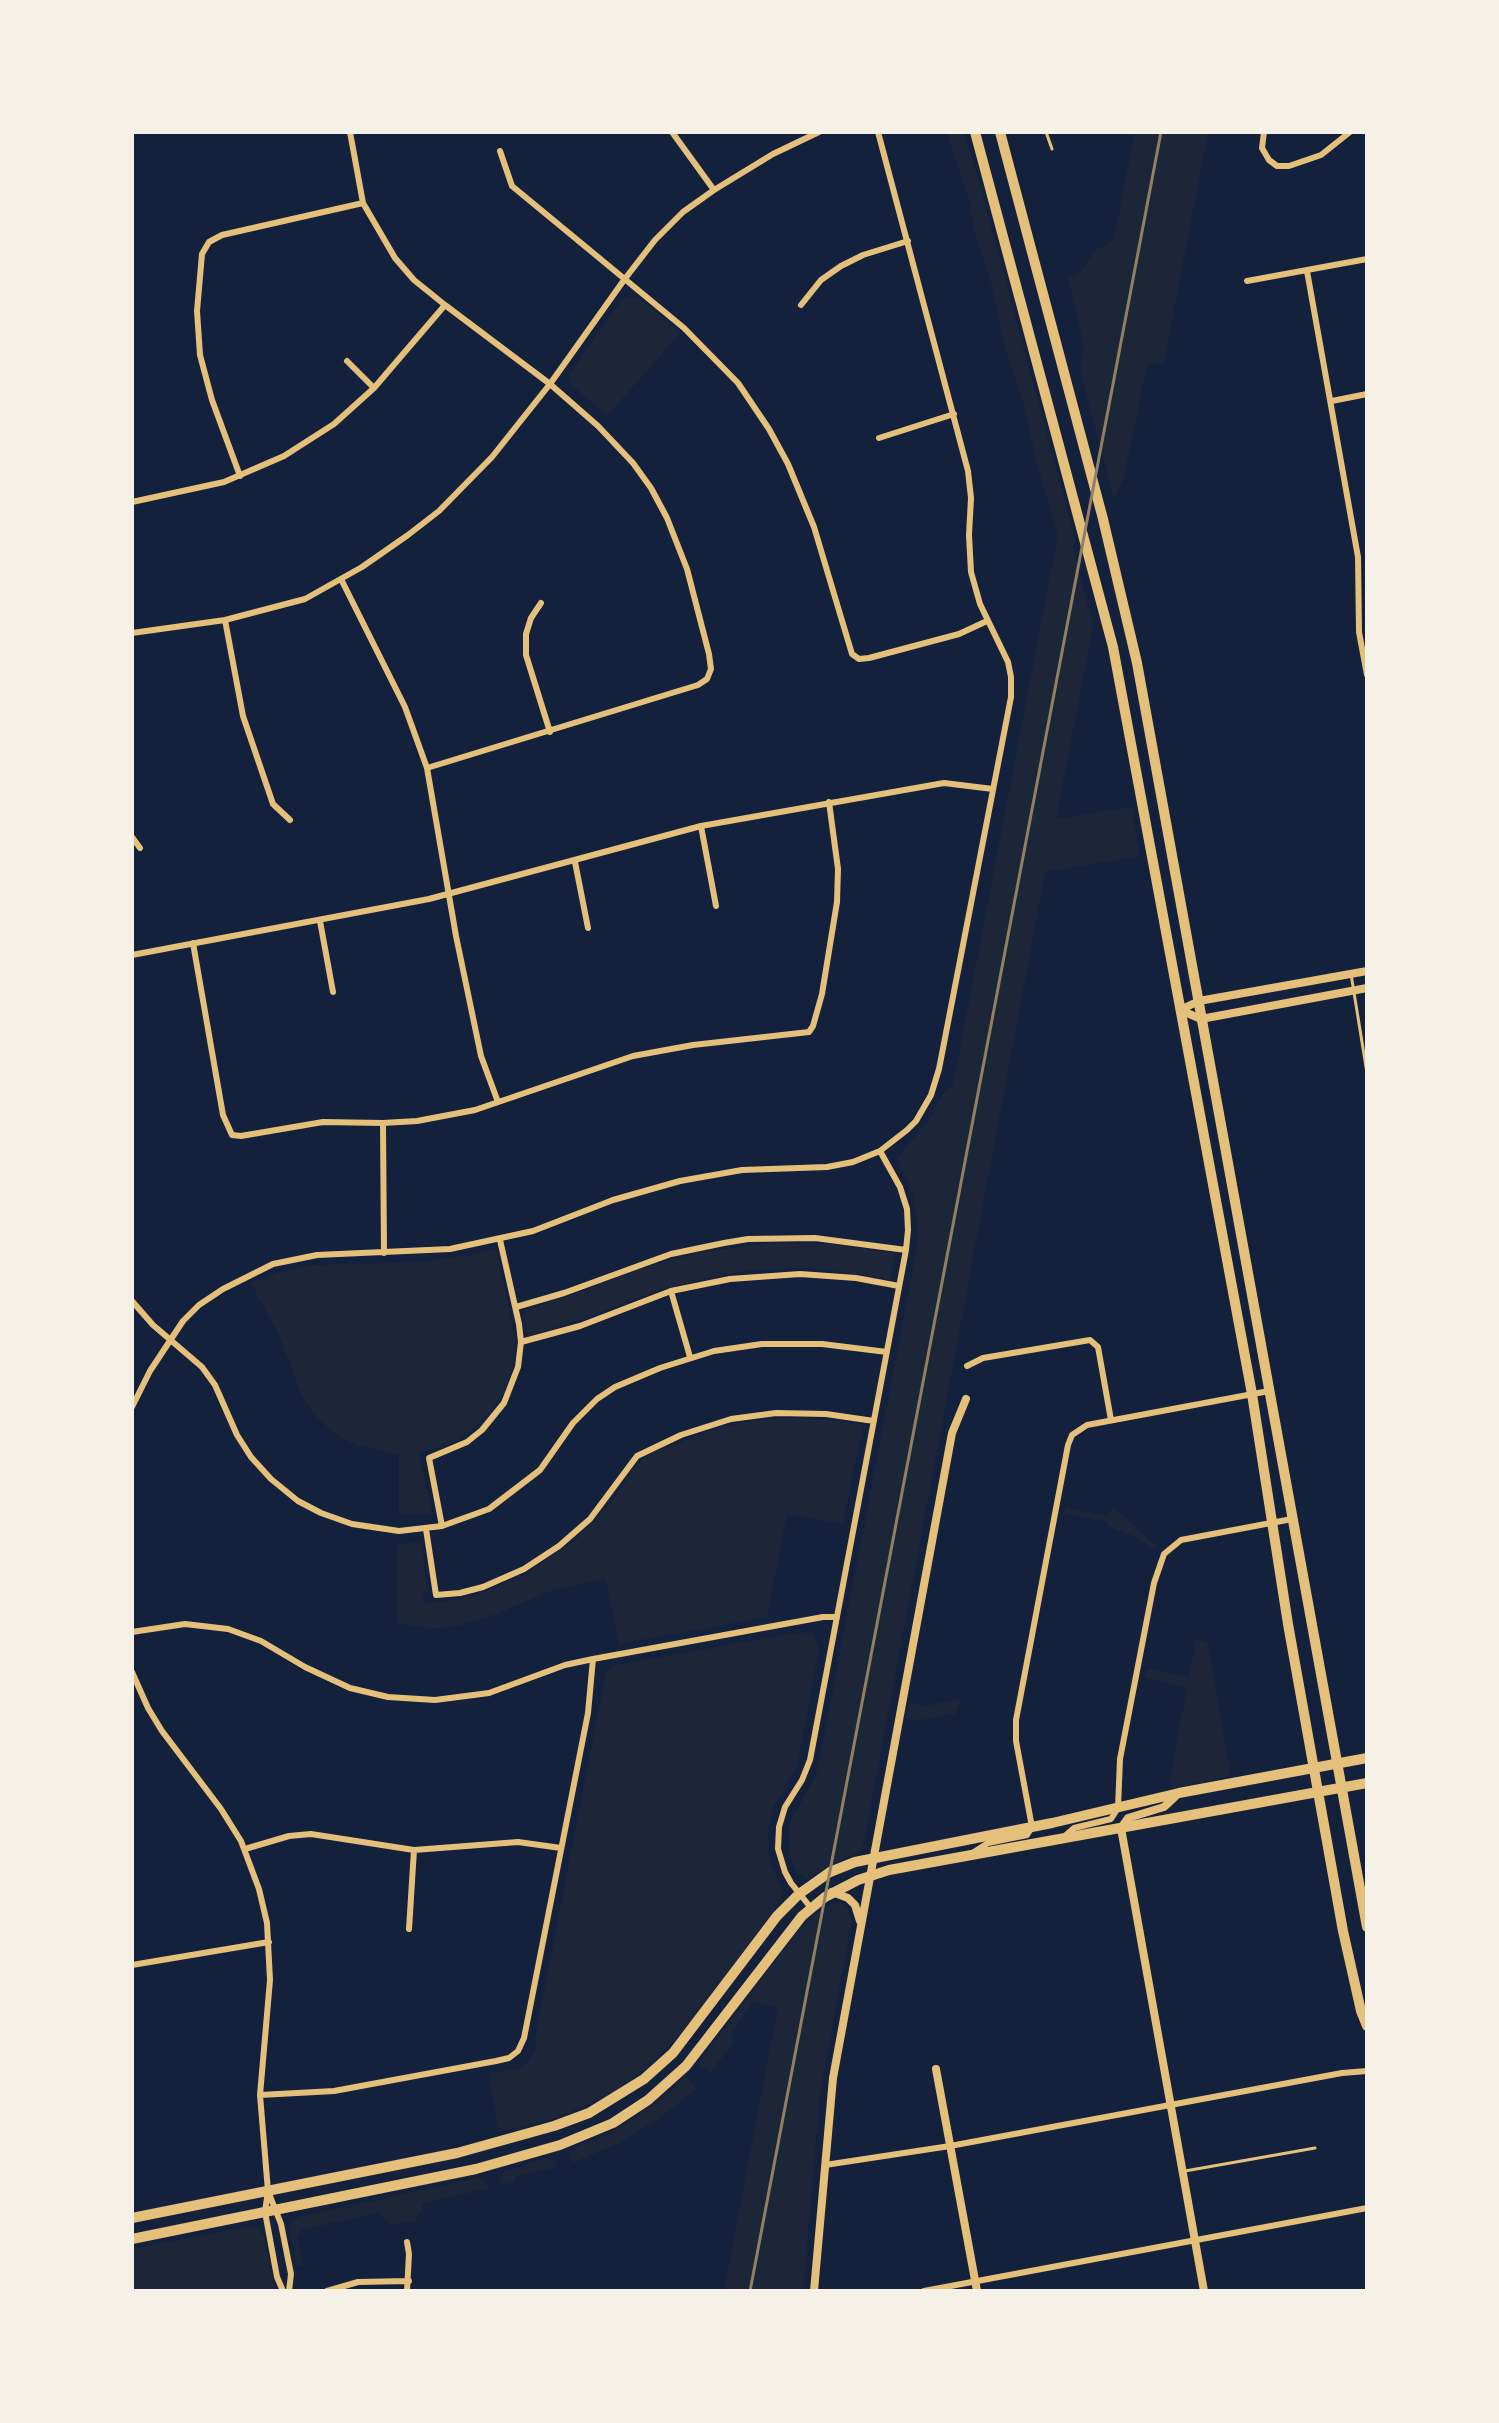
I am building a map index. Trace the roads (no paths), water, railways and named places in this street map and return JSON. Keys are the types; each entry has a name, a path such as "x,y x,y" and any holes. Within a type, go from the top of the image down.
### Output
{"main road":[{"path":"975,132 1104,606 1121,687 1252,1394 1279,1572 1347,1953 1367,2026"},
{"path":"1000,132 1126,613 1367,1927"},
{"path":"132,2218 490,2145 554,2126 609,2103 644,2079 681,2044 777,1916 799,1894 830,1872 873,1857 1032,1827 1179,1793 1367,1758"},
{"path":"132,2239 501,2163 572,2141 613,2123 648,2100 686,2066 711,2037 781,1940 811,1908 832,1892 870,1876 1367,1783"}],"street":[{"path":"350,132 363,203 395,258 414,280 550,384 598,426 633,463 651,488 667,518 687,569 711,669 707,679 698,685 427,768"},
{"path":"672,132 714,190"},
{"path":"132,633 225,620 305,599 341,579 439,511 492,457 550,384 655,240 683,212 773,154 819,132"},
{"path":"132,1407 170,1338 199,1305 234,1282 273,1264 317,1255 450,1249 533,1231 634,1193 680,1181 742,1170 841,1165 880,1151 916,1121 931,1095 939,1069 1011,697 1011,677 1008,662 987,621 971,572 968,471 878,132"},
{"path":"1264,132 1262,148 1269,160 1277,166 1289,166 1321,155 1350,132"},
{"path":"500,151 512,186 684,328 738,383 788,464 814,527 852,654 859,659 869,658 959,634 987,621"},
{"path":"240,476 212,400 200,355 197,311 202,254 209,242 222,235 363,203"},
{"path":"801,305 821,280 841,266 863,255 908,241"},
{"path":"1247,281 1367,259"},
{"path":"1307,271 1358,557 1359,632 1367,675"},
{"path":"132,502 170,496 240,476 284,456 334,424 374,388 445,305"},
{"path":"347,361 374,388"},
{"path":"1332,401 1367,394"},
{"path":"879,438 954,414"},
{"path":"341,579 405,707 427,768 448,894 481,1056 498,1102"},
{"path":"541,603 531,618 526,634 526,655 550,732"},
{"path":"225,620 243,716 273,804 290,820"},
{"path":"132,955 448,894 701,826 944,783 993,789"},
{"path":"193,943 223,1115 232,1135 323,1122 417,1121 475,1110 633,1056 693,1045 809,1032 822,994 837,902 838,869 829,802"},
{"path":"701,826 716,906"},
{"path":"132,837 140,848"},
{"path":"575,862 588,928"},
{"path":"320,921 333,992"},
{"path":"1180,1010 1199,1001 1367,971"},
{"path":"1180,1010 1201,1019 1367,988"},
{"path":"383,1123 384,1253"},
{"path":"811,1908 799,1894 781,1860 779,1827 785,1807 810,1760 906,1250 907,1209 900,1187 880,1151"},
{"path":"516,1307 671,1254 748,1239 815,1238 906,1250"},
{"path":"442,1526 429,1458 467,1442 494,1417 511,1388 521,1342 500,1240"},
{"path":"521,1342 580,1326 671,1291 730,1279 800,1274 856,1278 899,1286"},
{"path":"671,1291 690,1357"},
{"path":"132,1301 153,1325 202,1367 215,1385 237,1435 271,1479 298,1501 352,1524 399,1531 426,1529 464,1520 506,1498 540,1470 573,1423 597,1399 615,1387 690,1357 736,1347 792,1343 850,1346 887,1352"},
{"path":"967,1366 983,1358 1090,1340 1098,1347 1111,1420"},
{"path":"970,1855 988,1843 1027,1835 1032,1827 1016,1741 1016,1720 1072,1435 1080,1428 1111,1420 1269,1391"},
{"path":"814,2291 833,2078 952,1433 966,1399"},
{"path":"426,1529 436,1595 460,1593 483,1587 524,1569 559,1546 590,1519 637,1456 671,1439 731,1419 776,1413 826,1414 874,1421"},
{"path":"1063,1838 1074,1828 1111,1819 1118,1808 1120,1759 1154,1583 1164,1554 1181,1540 1292,1519"},
{"path":"132,1632 185,1624 228,1629 261,1641 305,1667 350,1688 418,1700 489,1693 565,1665 823,1617 837,1617"},
{"path":"260,2095 334,2091 496,2061 509,2058 518,2051 524,2038 588,1713 593,1659"},
{"path":"132,1672 162,1731 221,1809 245,1849 259,1889 269,1942 270,1980 260,2095 268,2191 265,2212 277,2277 283,2291"},
{"path":"1179,1793 1164,1807 1128,1818 1121,1828 1204,2291"},
{"path":"245,1849 289,1836 311,1834 414,1850 518,1842 561,1848"},
{"path":"409,1929 414,1850"},
{"path":"832,1892 848,1898 855,1905 861,1927"},
{"path":"132,1965 269,1942"},
{"path":"936,2069 976,2286"},
{"path":"825,2165 950,2146 1351,2071 1367,2071"},
{"path":"268,2191 277,2210 291,2274 289,2291"},
{"path":"924,2291 976,2286 1367,2208"},
{"path":"407,2242 407,2291"},
{"path":"327,2291 358,2282 409,2281"}],"lane":[{"path":"1046,132 1052,149"},
{"path":"1351,974 1367,1073"},
{"path":"1183,2172 1315,2148"}],"railway":[{"path":"750,2291 1161,132"}]}
